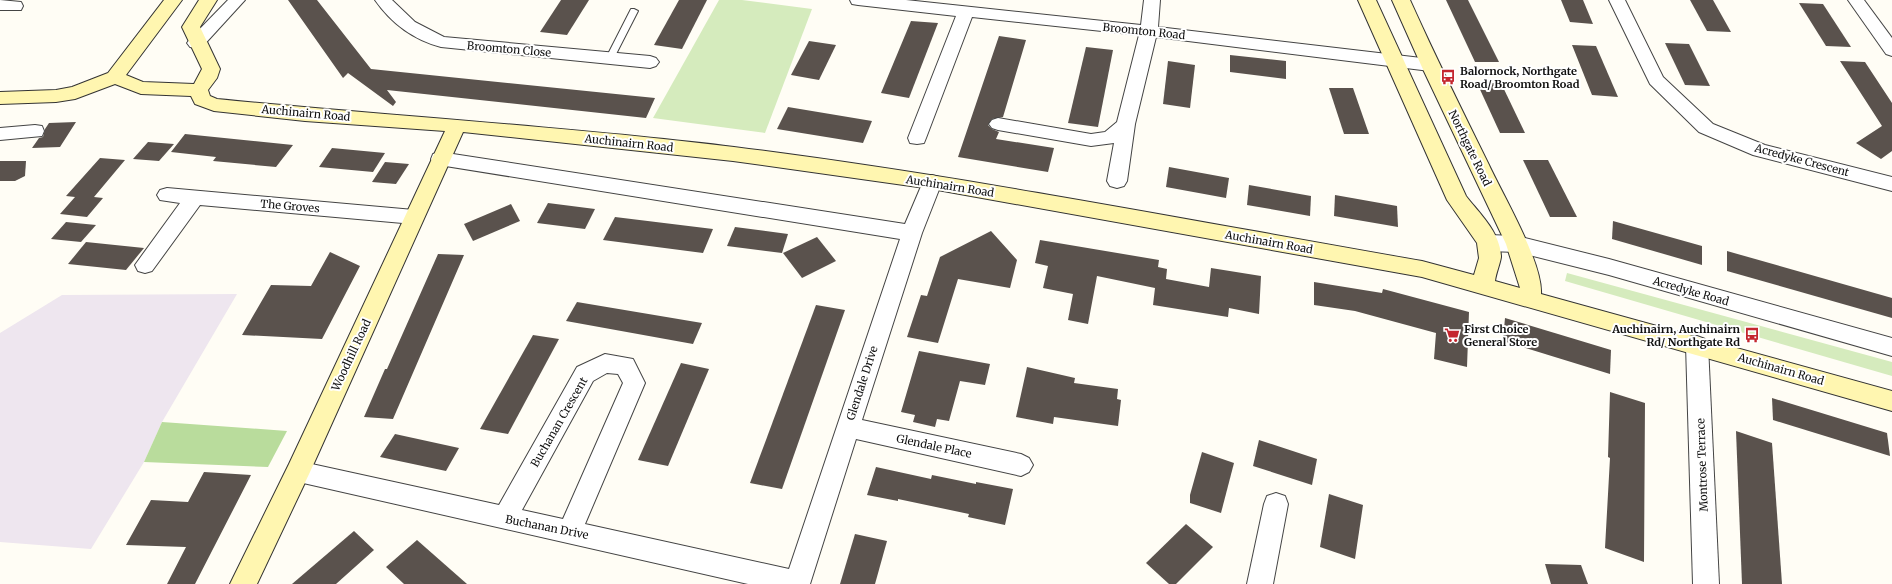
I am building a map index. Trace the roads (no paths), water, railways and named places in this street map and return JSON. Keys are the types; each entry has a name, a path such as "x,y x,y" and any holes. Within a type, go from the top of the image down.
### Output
{"main road":[{"path":"0,98 56,96 75,93 115,78 173,0"},
{"path":"115,78 141,88 199,90 208,78 211,69 204,54 196,44 191,27 208,0"},
{"path":"1367,0 1457,200 1479,227 1488,244 1490,258 1486,269 1484,286"},
{"name":"Northgate Road","path":"1401,0 1430,65 1517,244 1531,284 1530,299"},
{"name":"Auchinairn Road","path":"199,90 202,100 214,105 305,114 457,125 733,154 932,182 1422,269 1892,401"},
{"name":"Woodhill Road","path":"243,584 298,472 440,159 457,125"}],"street":[{"path":"196,44 237,0"},
{"name":"Broomton Close","path":"383,0 392,12 415,32 441,42 650,62"},
{"name":"Broomton Road","path":"858,0 1149,31 1430,65"},
{"path":"1117,181 1126,124 1149,31 1152,0"},
{"name":"Acredyke Crescent","path":"1617,0 1656,80 1706,128 1760,150 1892,184"},
{"path":"1856,0 1892,50"},
{"path":"917,138 966,12"},
{"path":"998,124 1090,140 1106,139 1120,133 1126,124"},
{"path":"0,134 35,132"},
{"path":"440,159 912,233"},
{"name":"Glendale Drive","path":"797,583 912,233 932,182"},
{"name":"The Groves","path":"167,195 414,217"},
{"path":"145,265 195,198"},
{"name":"Acredyke Road","path":"1488,244 1517,244 1609,267 1892,347"},
{"name":"Montrose Terrace","path":"1697,345 1706,584"},
{"name":"Buchanan Crescent","path":"505,518 585,374 605,363 625,366 634,383 570,530"},
{"name":"Glendale Place","path":"848,426 1021,464"},
{"name":"Buchanan Drive","path":"298,472 505,518 570,530 797,583"},
{"path":"1260,584 1276,504"}],"lane":[{"path":"610,58 634,11"}],"place":[{"name":"Balornock, Northgate Road/ Broomton Road","path":"1448,77"},
{"name":"First Choice General Store","path":"1452,335"},
{"name":"Auchinairn, Auchinairn Rd/ Northgate Rd","path":"1752,335"}]}
